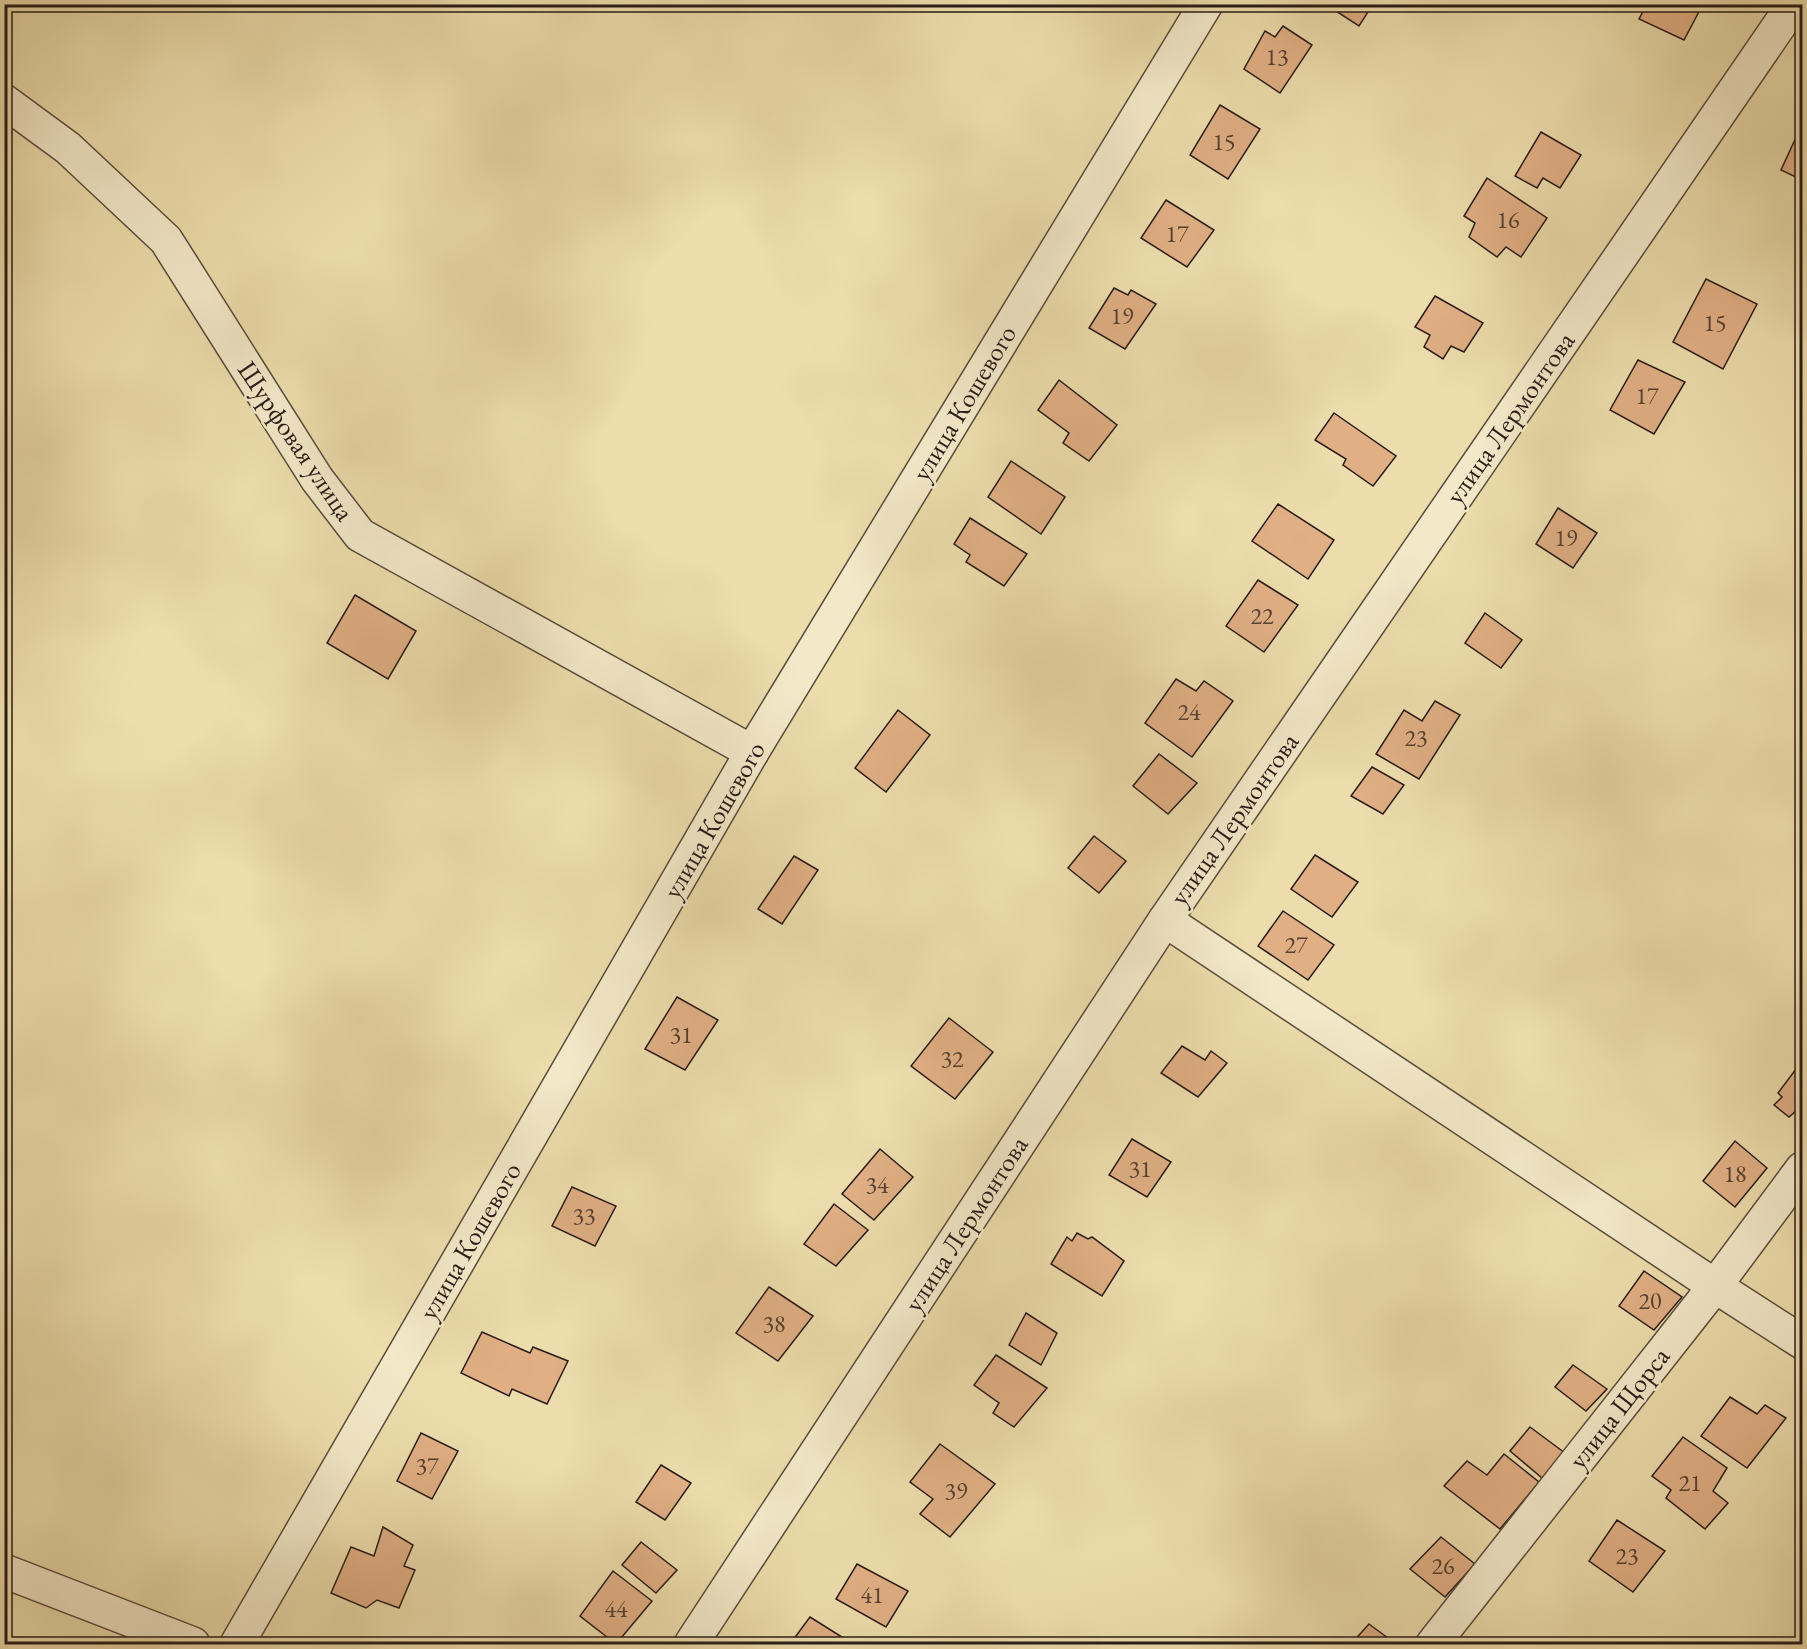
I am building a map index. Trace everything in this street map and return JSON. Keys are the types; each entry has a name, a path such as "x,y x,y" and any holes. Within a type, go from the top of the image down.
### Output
{"street":[{"name":"улица Кошевого","path":"237,1644 752,752 1206,4"},
{"name":"улица Лермонтова","path":"691,1644 1165,920 1794,4"},
{"name":"Шурфовая улица","path":"4,100 68,148 166,240 317,479 360,535 752,752"},
{"path":"1165,920 1715,1286 1803,1342"},
{"name":"улица Щорса","path":"1432,1644 1715,1286 1803,1169"},
{"path":"4,1571 193,1644"}],"building":[{"path":"1325,4 1373,4 1359,26"},
{"path":"1647,4 1703,4 1684,40 1639,19"},
{"path":"1283,26 1312,45 1280,93 1244,69 1265,31 1275,37"},
{"path":"1220,105 1260,129 1228,179 1190,155"},
{"path":"1541,132 1581,155 1560,188 1543,178 1537,188 1515,176"},
{"path":"1798,133 1802,135 1802,180 1781,170"},
{"path":"1487,178 1547,218 1521,257 1506,247 1497,257 1469,237 1475,223 1464,216"},
{"path":"1166,200 1214,230 1187,267 1141,238"},
{"path":"1706,279 1757,304 1723,369 1673,342"},
{"path":"1114,288 1128,295 1131,290 1156,304 1125,349 1089,328"},
{"path":"1435,296 1483,323 1464,352 1451,346 1443,359 1424,347 1430,335 1415,327"},
{"path":"1638,360 1685,382 1654,434 1610,410"},
{"path":"1059,380 1117,425 1089,461 1063,443 1069,433 1038,410"},
{"path":"1334,413 1396,456 1373,486 1343,465 1346,459 1315,440"},
{"path":"1011,461 1065,497 1041,534 988,497"},
{"path":"1278,504 1334,540 1308,579 1252,541"},
{"path":"1558,508 1597,533 1573,568 1536,544"},
{"path":"970,518 1027,554 1004,586 966,562 970,555 954,544"},
{"path":"1258,580 1298,605 1264,652 1226,626"},
{"path":"355,595 416,631 388,679 327,643"},
{"path":"1485,613 1522,640 1501,668 1465,643"},
{"path":"1176,679 1196,691 1204,681 1233,701 1192,757 1145,723"},
{"path":"1435,701 1460,715 1419,779 1376,754 1404,710 1422,721"},
{"path":"898,710 930,735 886,792 855,768"},
{"path":"1159,754 1197,783 1168,814 1133,786"},
{"path":"1372,767 1404,785 1383,814 1351,796"},
{"path":"1094,836 1126,861 1099,893 1068,868"},
{"path":"1315,855 1358,882 1332,917 1291,889"},
{"path":"794,856 818,870 782,924 758,909"},
{"path":"1283,911 1334,945 1308,980 1258,946"},
{"path":"677,997 718,1020 685,1070 645,1049"},
{"path":"949,1018 993,1052 955,1099 911,1066"},
{"path":"1182,1046 1205,1060 1211,1051 1227,1063 1198,1097 1161,1073"},
{"path":"1802,1061 1802,1115 1796,1111 1789,1117 1774,1105 1782,1097 1778,1093"},
{"path":"1132,1139 1171,1162 1147,1197 1109,1175"},
{"path":"1735,1141 1767,1168 1735,1207 1703,1181"},
{"path":"880,1149 913,1177 874,1220 842,1194"},
{"path":"572,1187 616,1206 595,1246 552,1226"},
{"path":"834,1204 868,1230 836,1266 804,1244"},
{"path":"1077,1233 1088,1239 1092,1237 1124,1261 1102,1296 1051,1264 1067,1237 1072,1241"},
{"path":"1644,1271 1682,1297 1654,1330 1619,1306"},
{"path":"769,1287 813,1316 778,1361 736,1333"},
{"path":"1026,1313 1057,1333 1041,1365 1009,1345"},
{"path":"482,1332 530,1353 533,1347 568,1361 547,1404 512,1389 509,1396 461,1373"},
{"path":"996,1355 1047,1388 1014,1427 993,1413 999,1403 974,1385"},
{"path":"1573,1365 1607,1389 1586,1411 1555,1387"},
{"path":"1730,1397 1757,1414 1765,1405 1786,1418 1747,1468 1701,1436"},
{"path":"1530,1427 1565,1453 1542,1478 1510,1451"},
{"path":"421,1433 458,1451 432,1499 397,1481"},
{"path":"1683,1437 1727,1468 1713,1491 1728,1503 1705,1529 1666,1498 1671,1490 1652,1476"},
{"path":"940,1444 995,1484 950,1537 920,1514 933,1499 910,1482"},
{"path":"1504,1454 1539,1482 1500,1529 1444,1486 1467,1461 1487,1475"},
{"path":"661,1465 691,1483 665,1520 636,1502"},
{"path":"1617,1520 1665,1551 1633,1592 1589,1561"},
{"path":"383,1527 413,1545 404,1566 415,1570 399,1608 377,1600 366,1608 331,1593 351,1547 374,1556"},
{"path":"1441,1537 1475,1564 1445,1597 1410,1569"},
{"path":"641,1542 677,1570 656,1593 622,1565"},
{"path":"857,1564 908,1591 886,1627 836,1599"},
{"path":"613,1571 652,1601 616,1644 580,1616"},
{"path":"810,1617 853,1644 790,1644"},
{"path":"1369,1624 1396,1644 1351,1644"}]}
